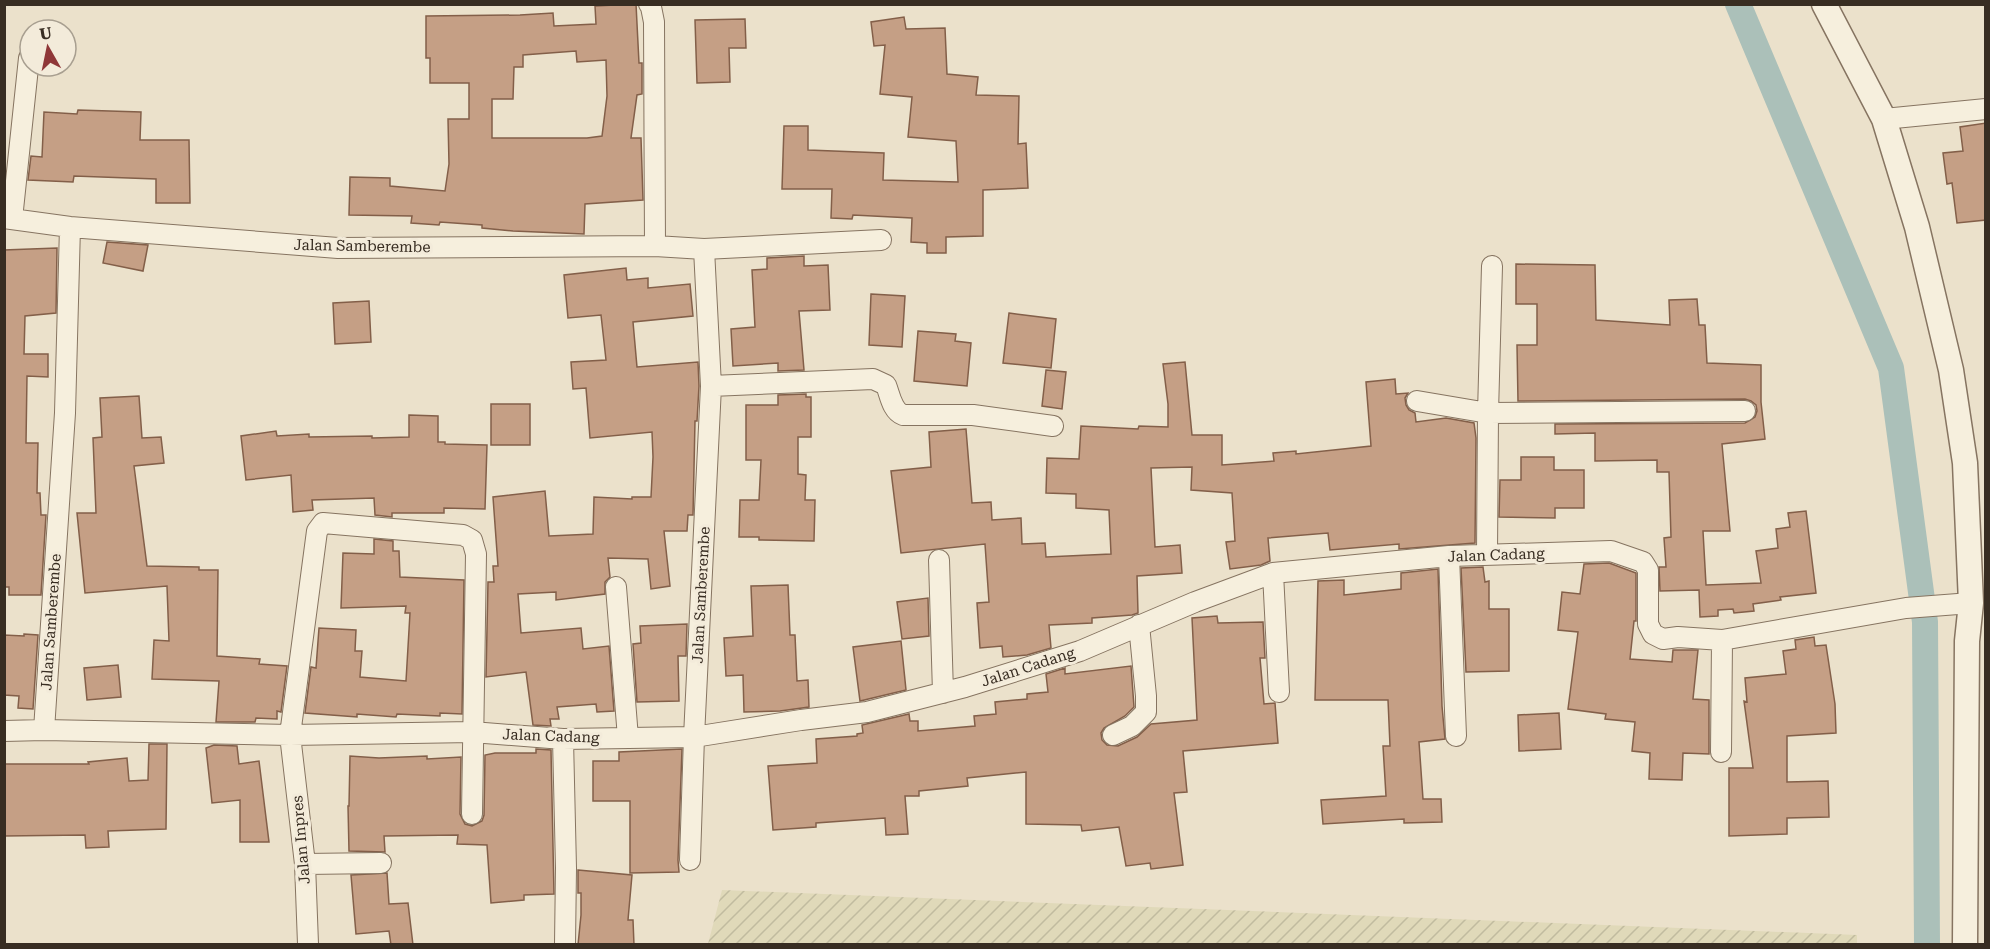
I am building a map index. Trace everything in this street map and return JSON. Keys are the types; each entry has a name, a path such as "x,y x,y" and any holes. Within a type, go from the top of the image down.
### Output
{"street":[{"path":"649,4 654,22 656,246"},
{"path":"1824,4 1884,119 1917,227 1951,370 1965,463 1959,604 1967,641 1965,945"},
{"path":"8,219 26,78"},
{"path":"1884,119 1986,109"},
{"name":"Jalan Samberembe","path":"8,219 338,248 656,246 704,249 711,386 690,860"},
{"name":"Jalan Samberembe","path":"44,730 65,413 70,226"},
{"path":"704,249 881,240"},
{"path":"1487,554 1492,266"},
{"path":"711,386 873,379 886,385 897,413 903,415 973,415 1053,426"},
{"path":"1417,401 1488,413 1745,411"},
{"name":"Jalan Inpres","path":"308,945 305,864 291,735 317,531 320,525 329,522 463,535 472,540 476,554 472,732"},
{"name":"Jalan Cadang","path":"4,731 291,735 472,732 563,739 694,737 867,712 943,693 1080,651 1195,602 1273,573 1449,556 1611,551 1643,561 1648,570 1648,624 1653,634 1663,639 1722,640 1906,608 1959,604"},
{"path":"1449,556 1456,736"},
{"path":"939,560 943,693"},
{"path":"1273,573 1279,692"},
{"path":"615,587 628,738"},
{"path":"1113,735 1132,726 1146,712 1138,626"},
{"path":"1721,752 1722,640"},
{"path":"472,732 472,814"},
{"path":"563,739 566,868 564,945"},
{"path":"305,864 381,863"}],"shaded area":[{"path":"722,890 1857,935 1857,944 708,944"}],"building":[{"path":"636,4 639,63 642,63 642,94 637,95 631,138 641,138 643,200 585,204 584,234 513,231 482,228 482,225 440,222 439,225 411,223 412,216 349,215 350,177 390,178 390,186 445,191 449,164 448,119 469,119 469,83 430,83 430,58 426,58 426,16 553,13 554,26 596,24 595,6","holes":["576,51 577,62 606,60 607,96 602,136 492,138 492,99 513,99 514,67 523,67 523,55"]},
{"path":"904,17 906,29 945,28 947,74 978,77 976,95 1019,96 1018,144 1026,143 1028,188 983,190 983,236 946,237 946,253 927,253 927,243 911,242 912,218 853,215 852,219 831,218 832,189 782,189 784,126 808,126 808,150 884,153 883,180 958,182 956,141 908,137 912,97 880,94 885,45 874,46 871,22"},
{"path":"745,19 746,48 729,48 730,82 697,83 695,20"},
{"path":"78,110 141,112 140,140 189,140 190,203 156,203 156,179 74,176 73,182 28,180 31,156 42,157 44,112 77,114"},
{"path":"1986,123 1986,220 1957,223 1952,183 1947,184 1943,153 1963,151 1960,127"},
{"path":"107,242 148,245 143,271 103,263"},
{"path":"57,248 56,313 25,316 24,354 48,354 48,377 27,376 26,443 38,443 37,493 40,493 41,515 46,515 41,595 9,595 9,587 4,587 4,250"},
{"path":"804,256 804,266 828,265 830,310 799,311 804,370 778,371 778,363 733,366 731,329 755,327 752,270 767,269 767,258"},
{"path":"1516,264 1595,265 1596,320 1670,325 1669,300 1697,299 1699,325 1705,325 1707,363 1761,365 1761,402 1765,439 1722,444 1730,531 1703,531 1706,585 1761,583 1756,551 1778,548 1776,529 1790,527 1788,513 1806,511 1816,593 1780,597 1781,600 1753,604 1754,611 1734,613 1733,609 1718,610 1718,616 1700,617 1699,590 1660,591 1659,567 1666,567 1664,538 1671,537 1669,472 1657,472 1657,460 1595,461 1595,433 1555,434 1555,424 1745,423 1755,417 1756,405 1745,399 1518,401 1517,345 1537,345 1537,304 1516,304"},
{"path":"626,268 627,280 648,278 648,288 690,284 693,316 633,322 637,367 698,362 693,515 688,515 687,531 664,531 670,586 651,589 648,559 608,558 610,577 605,582 605,594 556,600 556,592 518,594 521,633 581,628 583,649 609,646 614,711 597,712 596,704 557,707 559,719 550,719 551,726 533,725 526,672 486,677 488,582 494,582 493,566 498,566 493,497 545,491 549,536 593,534 594,497 632,499 632,497 651,497 652,432 590,438 586,388 573,389 571,362 606,360 601,315 568,318 564,275"},
{"path":"871,294 905,296 902,347 869,345"},
{"path":"369,301 371,342 335,344 333,303"},
{"path":"1009,313 1056,319 1051,368 1003,363"},
{"path":"918,331 956,334 955,341 971,343 967,386 914,381"},
{"path":"1185,362 1192,435 1222,435 1222,465 1274,461 1273,453 1296,451 1296,454 1371,446 1366,382 1395,379 1396,394 1408,393 1405,398 1406,405 1415,413 1416,422 1446,418 1474,423 1476,438 1475,543 1399,549 1399,544 1330,550 1328,533 1268,538 1270,561 1261,565 1230,569 1226,542 1235,541 1232,493 1191,490 1192,467 1151,468 1155,547 1180,545 1182,573 1137,576 1138,613 1092,618 1092,623 1049,625 1051,648 1027,655 1003,657 1002,646 980,648 977,603 989,602 985,544 901,553 891,471 931,467 929,432 966,429 972,503 991,502 992,520 1021,518 1022,544 1045,543 1046,557 1111,554 1109,510 1076,508 1076,494 1046,493 1047,458 1079,459 1081,426 1138,429 1139,426 1168,427 1168,404 1163,364"},
{"path":"1046,370 1066,372 1062,409 1042,406"},
{"path":"806,394 806,397 811,397 811,437 798,437 798,474 806,475 805,500 815,500 814,541 759,540 759,537 739,537 740,500 759,500 761,460 746,460 746,405 778,405 778,395"},
{"path":"139,396 142,438 161,437 164,463 134,466 147,566 199,567 199,570 218,570 217,656 260,659 259,664 287,666 281,712 277,711 277,719 256,718 255,722 216,722 219,681 152,679 154,640 169,641 167,586 85,593 77,513 96,513 93,438 102,437 100,398"},
{"path":"491,404 530,404 530,445 491,445"},
{"path":"409,415 438,416 438,442 487,445 485,509 444,508 444,513 392,513 392,517 375,515 374,498 312,500 313,510 293,512 291,475 246,480 241,436 276,431 277,436 309,434 309,437 409,437"},
{"path":"1521,457 1554,457 1554,470 1584,470 1584,508 1555,508 1555,518 1499,517 1500,480 1521,480"},
{"path":"374,539 393,541 393,551 399,551 400,577 464,580 462,714 440,713 440,716 397,714 396,717 357,714 357,717 305,713 311,667 316,668 319,628 356,630 355,651 362,651 360,677 406,681 410,613 405,613 406,606 341,608 343,553 374,554"},
{"path":"1609,563 1636,573 1636,621 1634,621 1630,659 1672,662 1673,650 1698,650 1693,699 1709,700 1709,754 1683,753 1682,780 1649,779 1650,753 1632,751 1635,722 1605,719 1606,714 1568,709 1578,632 1558,630 1562,592 1580,594 1584,564"},
{"path":"1483,567 1485,582 1489,581 1489,609 1509,609 1509,671 1466,672 1461,568"},
{"path":"1438,569 1445,739 1419,742 1423,799 1441,799 1442,822 1404,823 1404,819 1323,824 1321,800 1386,796 1383,746 1390,746 1388,700 1315,700 1318,581 1344,580 1344,595 1401,589 1401,573"},
{"path":"788,585 790,635 795,635 797,681 808,680 809,707 744,712 743,675 726,676 724,638 753,636 751,586"},
{"path":"928,598 929,636 902,639 897,602"},
{"path":"1217,616 1218,623 1263,622 1265,658 1260,658 1264,704 1275,703 1278,743 1183,751 1187,792 1174,793 1183,865 1151,869 1150,863 1126,866 1119,827 1082,831 1081,825 1026,824 1026,772 967,778 968,786 919,791 919,796 905,796 908,834 886,835 885,818 816,823 816,827 773,830 768,766 817,763 816,739 857,736 863,733 862,725 909,714 910,721 918,721 918,731 975,726 974,716 996,714 995,702 1027,699 1027,694 1048,692 1046,674 1065,668 1065,674 1131,666 1134,707 1125,716 1104,728 1101,733 1102,740 1107,745 1118,746 1137,737 1151,724 1197,720 1192,618"},
{"path":"687,624 686,656 678,656 679,701 637,702 633,644 641,643 640,626"},
{"path":"24,634 38,635 33,709 18,708 19,696 4,695 4,635 24,636"},
{"path":"1814,637 1815,646 1826,645 1835,704 1836,733 1787,736 1787,782 1828,781 1829,817 1787,818 1787,834 1729,836 1729,768 1753,768 1744,701 1747,702 1745,678 1786,674 1783,651 1796,649 1795,640"},
{"path":"901,641 906,690 860,701 853,647"},
{"path":"118,665 121,697 87,700 84,668"},
{"path":"1559,713 1561,749 1519,751 1518,715"},
{"path":"149,744 167,744 166,829 108,831 109,847 86,848 85,835 4,836 4,764 89,764 88,762 127,758 129,781 148,780"},
{"path":"214,745 237,746 239,764 259,761 269,842 240,842 240,800 212,803 206,748"},
{"path":"536,749 551,750 554,894 524,895 524,900 491,903 487,845 457,844 458,835 384,836 385,852 349,851 350,756 379,758 427,756 427,759 461,757 460,814 465,824 472,826 482,821 484,815 485,755 536,753"},
{"path":"682,749 679,872 630,873 630,801 593,801 593,761 619,761 619,752"},
{"path":"578,870 632,875 628,920 633,920 634,945 578,945 581,893 578,893"},
{"path":"387,873 389,904 408,903 413,945 391,945 389,931 356,934 351,875"}],"waterway":[{"path":"1738,4 1891,368 1925,622 1927,944"}]}
